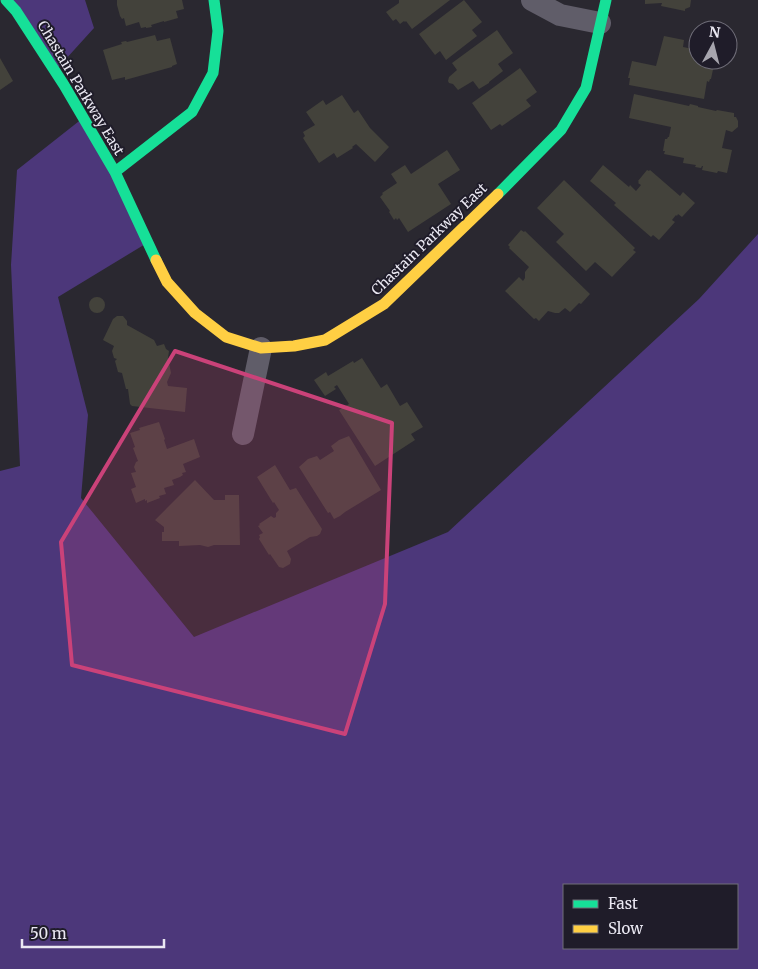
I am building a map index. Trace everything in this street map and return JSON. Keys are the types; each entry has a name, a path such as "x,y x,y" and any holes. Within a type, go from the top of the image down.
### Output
{"street":[{"name":"Chastain Parkway East","path":"6,0 16,11 64,85 114,172 147,244 167,282 195,313 226,337 261,348 294,346 325,340 384,304 495,197 561,130 586,88 606,0"},
{"path":"114,172 192,112 213,74 218,31 214,0"},
{"path":"532,0 560,15 600,24"},
{"path":"243,434 261,348"}],"highlighted area":[{"path":"175,351 392,423 385,604 345,734 72,665 61,542"}],"shaded area":[{"path":"6,0 85,0 94,28 55,71"},
{"path":"83,118 147,243 58,297 88,415 81,498 194,637 448,532 699,299 758,234 758,969 0,969 0,471 20,466 11,265 17,170"}],"building":[{"path":"117,0 182,0 184,9 176,11 178,18 151,25 152,27 141,28 139,22 126,26 124,18 122,19 120,16"},
{"path":"399,0 450,0 412,29 406,21 400,24 396,19 393,21 386,12 399,3"},
{"path":"464,0 482,22 472,30 477,36 446,60 440,51 435,55 419,34"},
{"path":"645,0 691,0 690,7 685,9 685,11 661,6 662,3 645,4"},
{"path":"497,30 513,53 498,64 503,71 479,89 473,81 458,90 448,81 449,77 457,70 452,63"},
{"path":"155,35 157,41 170,38 177,64 125,80 125,77 112,80 103,50 122,44 121,42"},
{"path":"664,36 684,40 683,47 688,48 688,70 713,70 711,79 709,82 707,81 704,99 629,85 630,78 628,78 632,61 656,66"},
{"path":"0,58 13,81 0,90"},
{"path":"520,68 537,92 526,100 531,106 502,126 500,124 491,130 472,103"},
{"path":"634,94 689,106 690,104 716,111 734,113 734,117 738,121 738,127 732,132 726,130 722,148 732,150 727,173 702,170 703,166 701,168 695,167 696,165 683,163 684,158 664,154 665,139 669,137 671,127 629,118"},
{"path":"342,95 354,113 358,110 370,128 389,147 375,162 356,144 337,158 334,153 319,163 303,138 305,136 303,132 315,125 306,112 323,100 326,105"},
{"path":"447,150 460,170 438,184 451,204 408,232 399,218 394,220 380,197 382,193 397,183 391,174 405,165 411,174"},
{"path":"603,165 636,191 641,185 638,181 647,170 650,170 680,196 683,192 695,203 682,217 678,214 676,215 672,220 675,222 659,240 653,235 651,237 590,181"},
{"path":"564,180 635,248 633,250 636,252 612,277 595,262 586,271 556,242 564,234 537,208"},
{"path":"521,230 525,231 590,294 570,312 565,308 559,313 548,311 539,321 536,318 534,319 505,291 519,277 523,281 525,272 529,267 508,245"},
{"path":"94,297 100,297 105,302 103,311 94,313 89,308 89,302"},
{"path":"117,316 123,316 127,321 127,325 154,340 157,346 164,344 169,351 168,358 171,373 167,382 168,386 187,388 185,412 132,406 130,404 128,389 126,389 122,373 118,372 115,361 117,359 114,358 112,351 114,346 103,340 113,319"},
{"path":"362,358 381,388 387,384 400,406 407,402 423,427 411,434 415,440 375,466 339,410 349,404 337,385 334,387 336,389 325,396 314,380 326,372 328,376 353,361 354,363"},
{"path":"159,422 167,449 194,439 200,457 183,464 186,472 172,480 174,485 164,488 166,494 147,503 145,499 136,503 131,489 136,487 131,473 136,472 134,467 138,461 130,433"},
{"path":"349,436 381,490 334,519 330,512 328,513 299,467 308,459 317,456 320,460 334,451 331,446"},
{"path":"275,465 290,490 296,488 322,529 317,536 310,537 287,551 291,559 290,564 283,568 279,567 269,555 259,539 259,535 263,533 258,526 259,524 271,516 276,517 276,513 279,510 257,477"},
{"path":"195,480 214,500 225,500 225,495 239,495 240,545 179,546 179,541 162,541 164,527 155,520"}],"traffic: fast":[{"path":"6,0 16,11 64,85 115,172 156,260"},
{"path":"115,172 192,112 213,73 218,31 214,0"},
{"path":"498,194 561,130 586,88 606,0"}],"traffic: slow":[{"path":"156,260 167,282 195,313 226,337 261,348 294,346 325,340 384,304 498,194"}]}
